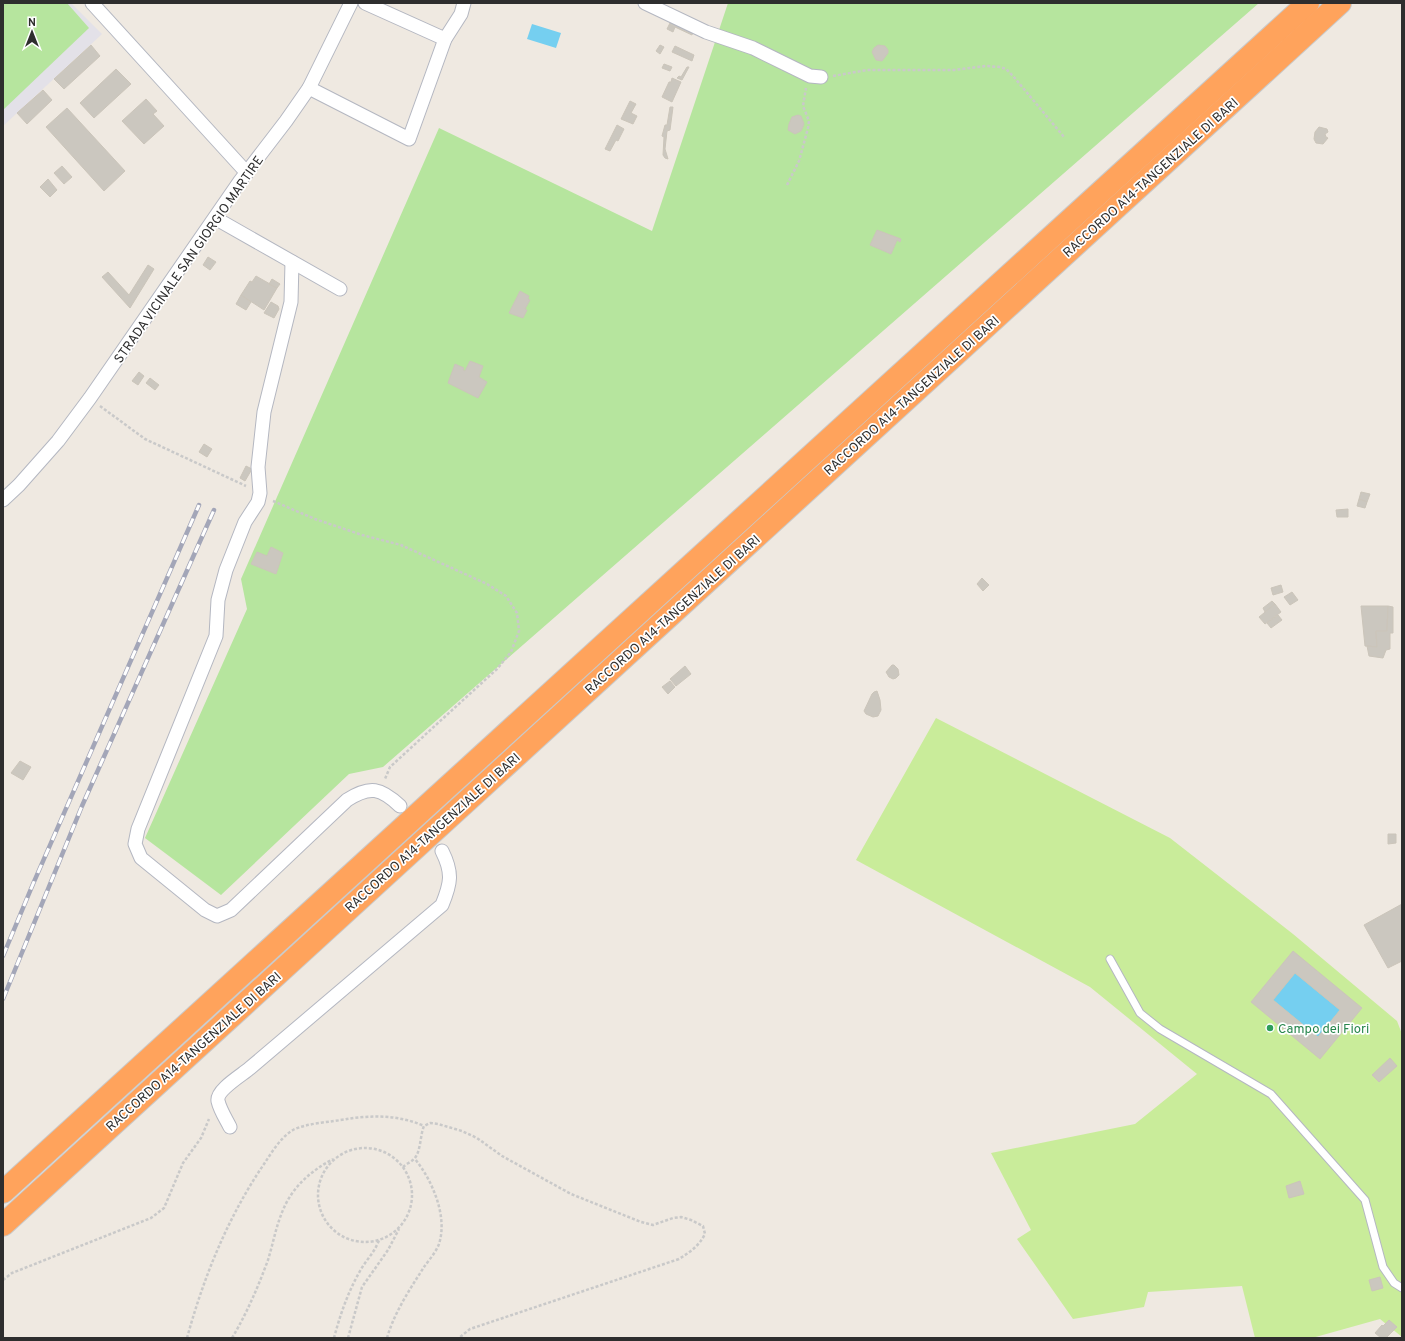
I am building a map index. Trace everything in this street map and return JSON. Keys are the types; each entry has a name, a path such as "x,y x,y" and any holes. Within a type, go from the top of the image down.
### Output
{"highway":[{"name":"RACCORDO A14-TANGENZIALE DI BARI","path":"3,1192 1308,3"},
{"name":"RACCORDO A14-TANGENZIALE DI BARI","path":"3,1225 1340,3"}],"street":[{"path":"92,3 246,173"},
{"name":"STRADA VICINALE SAN GIORGIO MARTIRE","path":"3,500 19,485 58,440 90,398 246,173 286,122 309,88 352,3"},
{"path":"365,3 445,39"},
{"path":"309,88 409,139 445,39 461,14 464,3"},
{"path":"645,3 706,32 754,48 816,77"},
{"path":"215,218 340,289"},
{"path":"292,262 291,302 264,412 258,467 260,493 258,502 245,522 226,570 218,600 216,636 138,829 135,844 141,858 205,910 217,916 232,910 347,800 364,791 379,791 391,798 400,806"},
{"path":"230,1127 218,1100 219,1094 224,1088 250,1068 442,905 449,889 450,873 448,862 442,851"}],"lane":[{"path":"1110,959 1140,1013 1160,1029 1271,1094 1365,1200 1383,1267 1394,1283 1402,1288"}],"path":[{"path":"786,185 799,161 808,128 809,121 803,106 805,88 816,77 867,70 954,70 986,66 1000,67 1006,69 1013,76 1064,138"},
{"path":"90,398 145,439 260,493 271,500 315,519 362,535 401,545 487,584 506,596 517,614 519,631 511,652 497,669 390,767 379,791"},
{"path":"3,1280 12,1273 151,1218 164,1208 183,1163 201,1138 218,1100"},
{"path":"187,1338 194,1313 221,1240 250,1185 281,1140 294,1130 325,1122 357,1118 390,1117 417,1122 424,1126"},
{"path":"403,1167 414,1158 418,1150 421,1133 424,1126 430,1123 438,1124 462,1131 477,1138 502,1156 571,1194 635,1220 653,1225 673,1218 681,1217 702,1226 705,1234 701,1242 679,1259 470,1329 459,1338"},
{"path":"232,1338 244,1318 268,1260 282,1211 294,1190 304,1178 316,1168 349,1150 365,1148 381,1150 395,1158 406,1169 412,1184 413,1200 409,1214 400,1227 388,1250 362,1287 348,1338"},
{"path":"336,1158 325,1170 319,1184 318,1200 322,1215 331,1228 343,1237 358,1242 373,1242 388,1237 400,1227"},
{"path":"387,1338 407,1294 438,1245 441,1228 440,1211 435,1195 427,1177 414,1158"},
{"path":"334,1338 348,1295 360,1270 375,1250 379,1240"}],"shaded area":[{"path":"3,3 71,3 102,34 3,126"}],"green space":[{"path":"3,3 67,3 89,28 3,110"},
{"path":"728,3 1259,3 383,767 349,774 221,895 145,838 247,609 241,579 439,128 652,231"},
{"name":"Campo dei Fiori","path":"936,718 1170,838 1293,934 1397,1021 1402,1034 1402,1337 1380,1319 1312,1338 1255,1338 1242,1286 1148,1292 1144,1307 1073,1319 1017,1239 1031,1230 991,1153 1135,1124 1197,1074 1090,987 856,860"}],"water":[{"path":"532,24 561,33 556,48 527,39"},
{"path":"1295,973 1340,1010 1318,1037 1273,1000"}],"building":[{"path":"672,19 694,29 692,35 675,27 673,32 667,29"},
{"path":"91,45 100,56 64,89 54,79"},
{"path":"660,45 664,47 660,54 656,51"},
{"path":"878,45 885,46 888,50 888,53 882,61 876,60 872,52"},
{"path":"675,46 694,55 692,61 672,52"},
{"path":"664,64 672,67 670,71 662,68"},
{"path":"687,67 689,67 682,80 677,78 679,76 681,77"},
{"path":"116,69 131,84 94,118 80,103"},
{"path":"672,78 681,82 672,102 662,97"},
{"path":"43,90 52,100 27,124 17,113"},
{"path":"146,99 157,111 153,114 164,126 144,144 122,121"},
{"path":"630,101 636,104 631,113 637,116 633,124 621,119"},
{"path":"670,107 673,107 670,130 667,131 665,149 668,159 663,155 664,137 662,136 665,125 667,125"},
{"path":"67,108 125,171 104,191 46,127"},
{"path":"798,115 801,116 804,124 801,131 795,134 788,130 792,117"},
{"path":"617,125 624,129 618,141 616,140 610,151 605,149"},
{"path":"1319,127 1327,129 1328,132 1325,134 1328,138 1323,144 1316,143 1314,139 1315,132"},
{"path":"62,166 72,177 64,184 54,173"},
{"path":"48,179 57,190 50,197 40,187"},
{"path":"877,230 901,239 900,242 897,240 891,254 870,245"},
{"path":"208,257 216,262 210,270 203,265"},
{"path":"148,265 154,269 130,308 102,277 108,272 129,295"},
{"path":"256,276 277,288 264,310 241,295 250,281 252,282"},
{"path":"272,279 280,284 277,288 269,284"},
{"path":"520,291 529,296 528,299 530,300 525,309 527,310 523,318 509,313"},
{"path":"241,295 251,302 246,310 236,304"},
{"path":"271,302 278,306 279,309 274,318 264,313"},
{"path":"470,361 483,366 479,377 487,382 478,398 448,383 455,364 464,368 463,370 465,371"},
{"path":"139,372 144,376 138,385 132,381"},
{"path":"150,378 159,385 155,390 146,383"},
{"path":"204,444 212,449 207,457 199,452"},
{"path":"246,466 252,469 245,481 240,478"},
{"path":"1361,492 1370,494 1367,502 1359,499"},
{"path":"1359,499 1367,502 1365,508 1357,506"},
{"path":"1348,509 1348,517 1337,517 1336,510"},
{"path":"271,547 283,553 276,574 251,564 257,552 267,556"},
{"path":"982,578 989,585 983,591 977,584"},
{"path":"1281,585 1283,592 1273,595 1271,588"},
{"path":"1292,592 1298,600 1290,605 1284,597"},
{"path":"1272,601 1275,604 1265,612 1263,608"},
{"path":"1275,604 1281,612 1265,624 1259,617"},
{"path":"1361,606 1388,606 1387,631 1376,631 1377,647 1365,646"},
{"path":"1388,606 1393,607 1393,633 1390,633 1390,649 1386,650 1383,658 1369,656 1367,646 1377,647 1376,631 1387,631"},
{"path":"1278,615 1282,620 1271,628 1267,623"},
{"path":"892,665 898,669 899,675 893,679 889,677 886,672"},
{"path":"685,666 691,674 676,686 670,679"},
{"path":"670,681 675,687 668,694 662,687"},
{"path":"877,691 881,710 878,716 873,717 866,714 864,711 872,694"},
{"path":"20,761 31,767 23,780 11,773"},
{"path":"1388,834 1396,834 1396,843 1388,844"},
{"path":"1402,904 1402,961 1388,968 1364,925"},
{"path":"1293,951 1362,1008 1320,1059 1251,1002","holes":["1295,973 1340,1010 1318,1037 1273,1000"]},
{"path":"1390,1058 1397,1066 1379,1082 1372,1075"},
{"path":"1300,1181 1304,1194 1289,1198 1286,1186"},
{"path":"1380,1277 1383,1288 1372,1291 1369,1280"},
{"path":"1389,1320 1397,1327 1386,1338 1381,1338 1375,1333"}],"railway":[{"path":"3,956 199,505"},
{"path":"3,999 82,806 214,510"}],"place":[{"name":"Campo dei Fiori","path":"1270,1028"}]}
